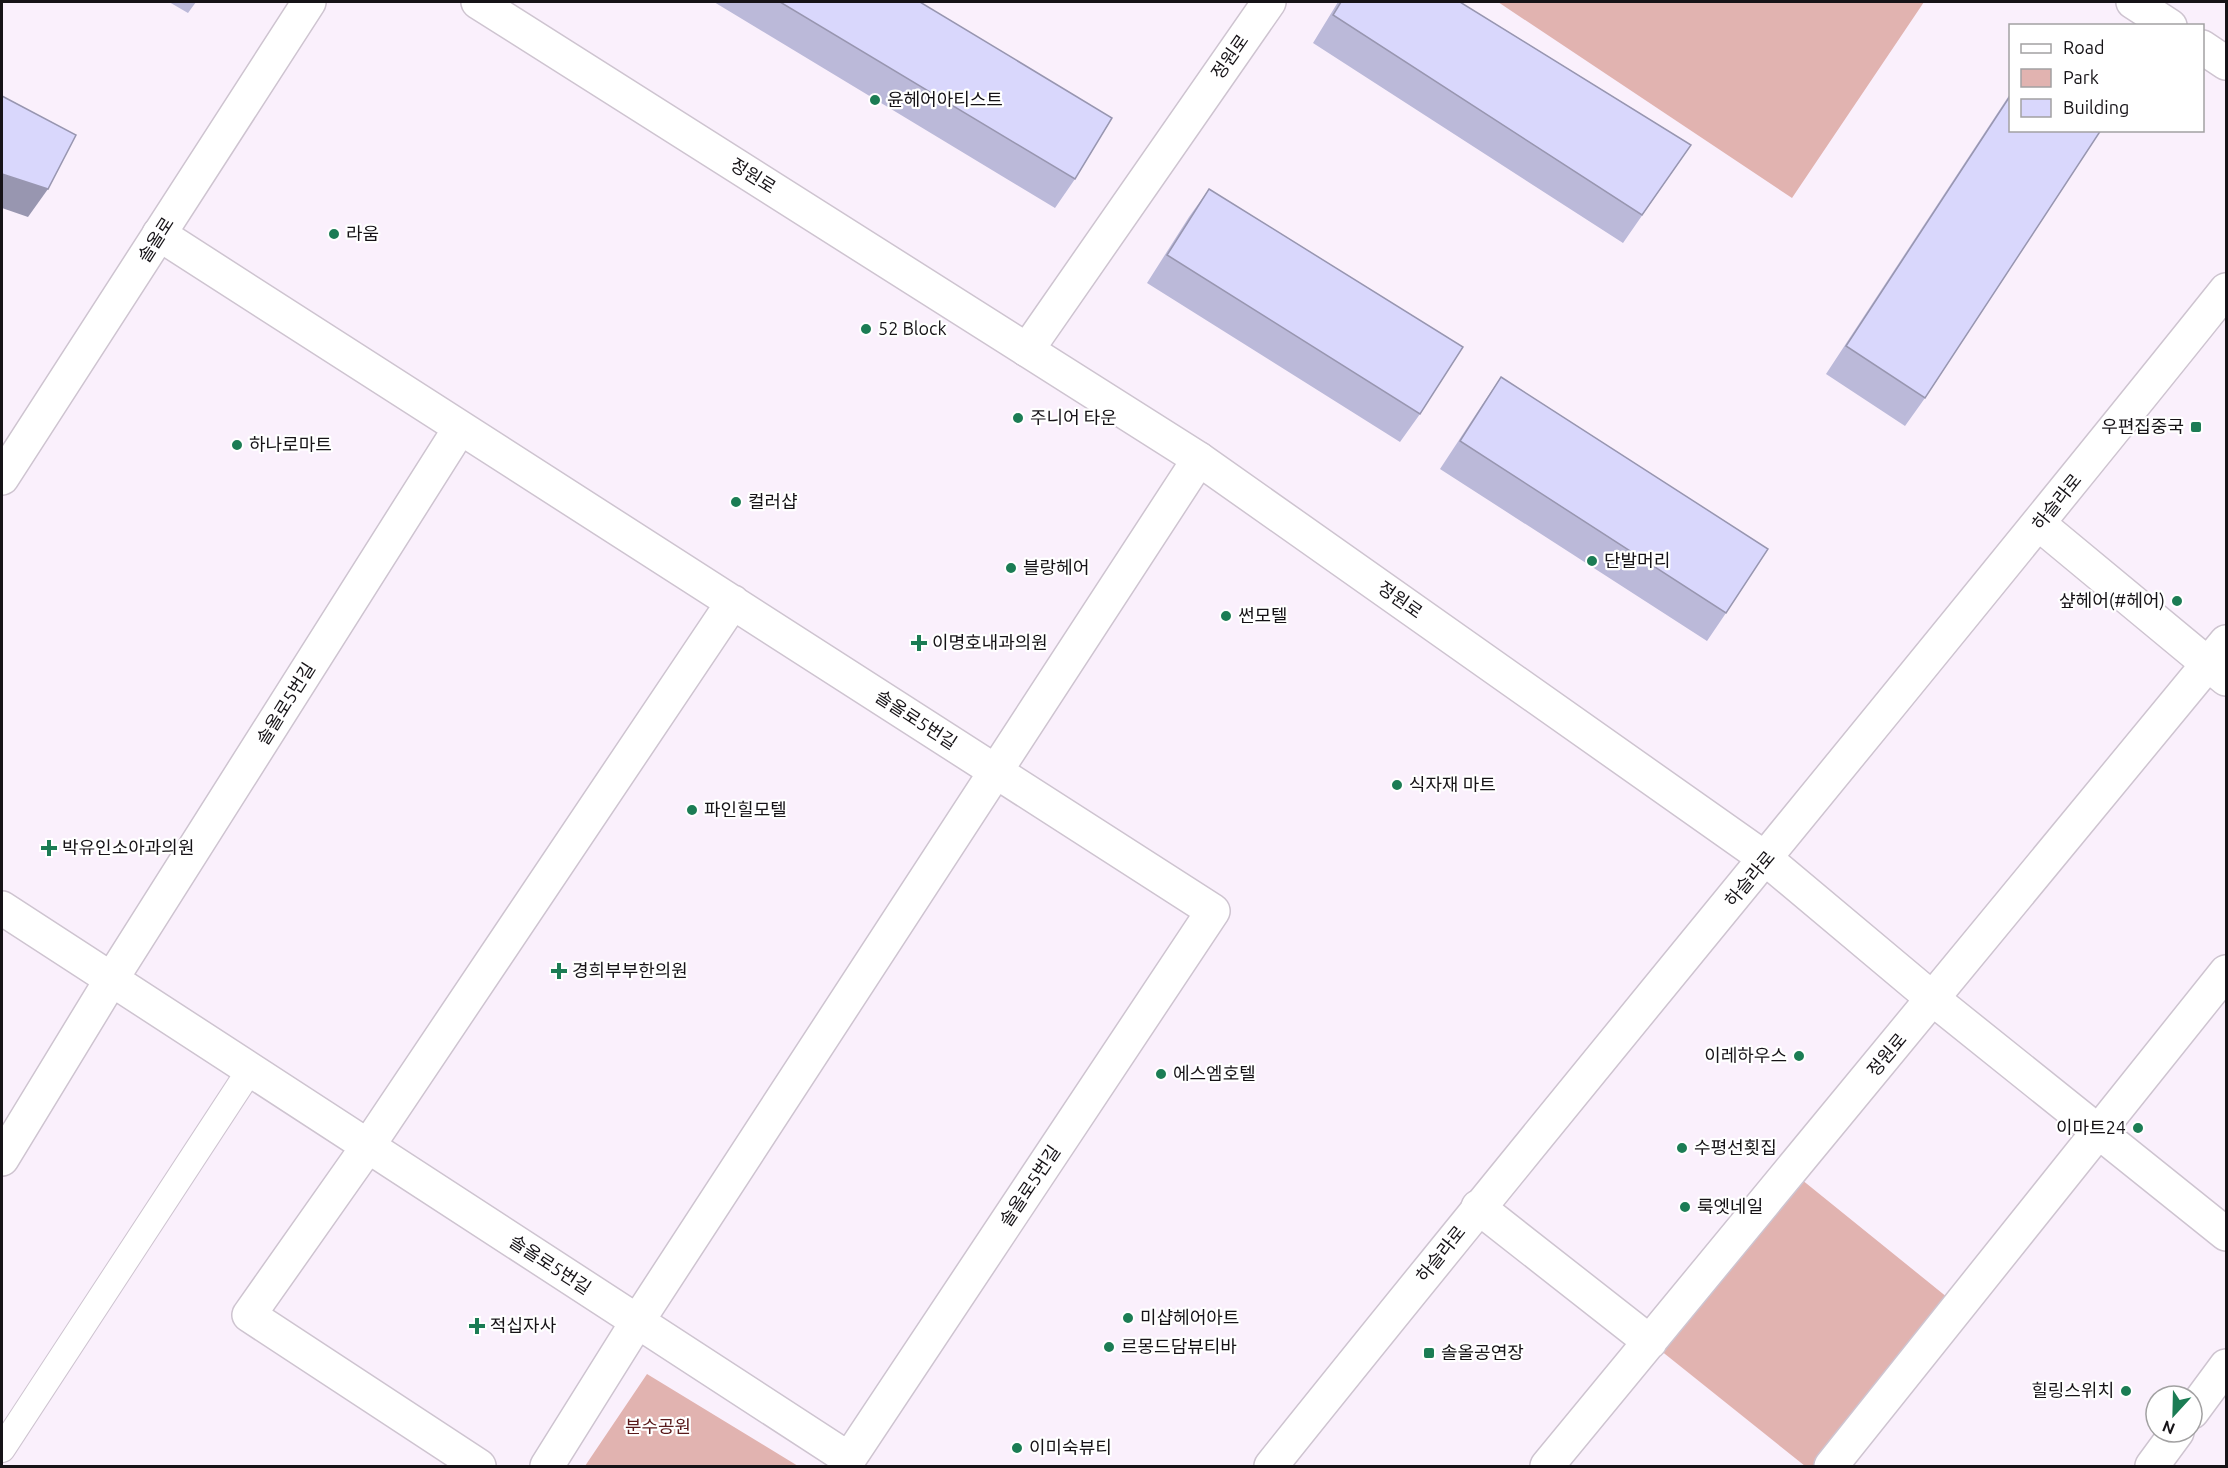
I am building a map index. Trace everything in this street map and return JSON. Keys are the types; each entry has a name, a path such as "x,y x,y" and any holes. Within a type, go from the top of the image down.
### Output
{"street":[{"name":"솔올로","path":"2,478 309,2"},
{"name":"정원로","path":"478,2 1199,459 1766,859 1933,999 2226,1234"},
{"name":"정원로","path":"1027,350 1269,2"},
{"path":"2133,2 2167,24"},
{"path":"2204,48 2226,63"},
{"name":"솔올로5번길","path":"2,909 849,1459 1213,911 159,234"},
{"name":"하슬라로","path":"1271,1467 1478,1207 1766,859 2226,290"},
{"name":"솔올로5번길","path":"111,980 460,428"},
{"path":"547,1467 637,1322 1199,459"},
{"path":"2039,524 2221,661"},
{"path":"479,1467 249,1315 368,1146 733,602"},
{"name":"정원로","path":"1547,1467 1933,999 2221,661"},
{"path":"1831,1467 2226,972"},
{"path":"2,1160 111,980"},
{"path":"2,1449 250,1070"},
{"path":"1478,1207 1650,1342"},
{"path":"2204,1396 2226,1366"},
{"path":"2152,1467 2168,1444"}],"green space":[{"path":"1498,2 1924,2 1792,198"},
{"path":"1791,1171 1958,1306 1831,1466 1805,1466 1650,1342"},
{"name":"분수공원","path":"647,1374 798,1466 585,1466"}],"building":[{"path":"780,2 920,2 1112,118 1075,179"},
{"path":"1341,2 1460,2 1691,145 1642,215 1333,15"},
{"path":"2,96 76,135 48,189 2,174"},
{"path":"2009,98 2009,132 2100,132 1925,398 1846,346"},
{"path":"1209,189 1463,347 1420,414 1167,255"},
{"path":"1501,377 1768,549 1726,613 1460,441"}],"place":[{"name":"윤헤어아티스트","path":"875,100"},
{"name":"라움","path":"334,234"},
{"name":"52 Block","path":"866,329"},
{"name":"주니어 타운","path":"1018,418"},
{"name":"우편집중국","path":"2196,427"},
{"name":"하나로마트","path":"237,445"},
{"name":"컬러샵","path":"736,502"},
{"name":"단발머리","path":"1592,561"},
{"name":"블랑헤어","path":"1011,568"},
{"name":"샾헤어(#헤어)","path":"2177,601"},
{"name":"썬모텔","path":"1226,616"},
{"name":"이명호내과의원","path":"919,643"},
{"name":"식자재 마트","path":"1397,785"},
{"name":"파인힐모텔","path":"692,810"},
{"name":"박유인소아과의원","path":"49,848"},
{"name":"경희부부한의원","path":"559,971"},
{"name":"이레하우스","path":"1799,1056"},
{"name":"에스엠호텔","path":"1161,1074"},
{"name":"이마트24","path":"2138,1128"},
{"name":"수평선횟집","path":"1682,1148"},
{"name":"룩엣네일","path":"1685,1207"},
{"name":"미샵헤어아트","path":"1128,1318"},
{"name":"적십자사","path":"477,1326"},
{"name":"르몽드담뷰티바","path":"1109,1347"},
{"name":"솔올공연장","path":"1429,1353"},
{"name":"힐링스위치","path":"2126,1391"},
{"name":"이미숙뷰티","path":"1017,1448"}]}
